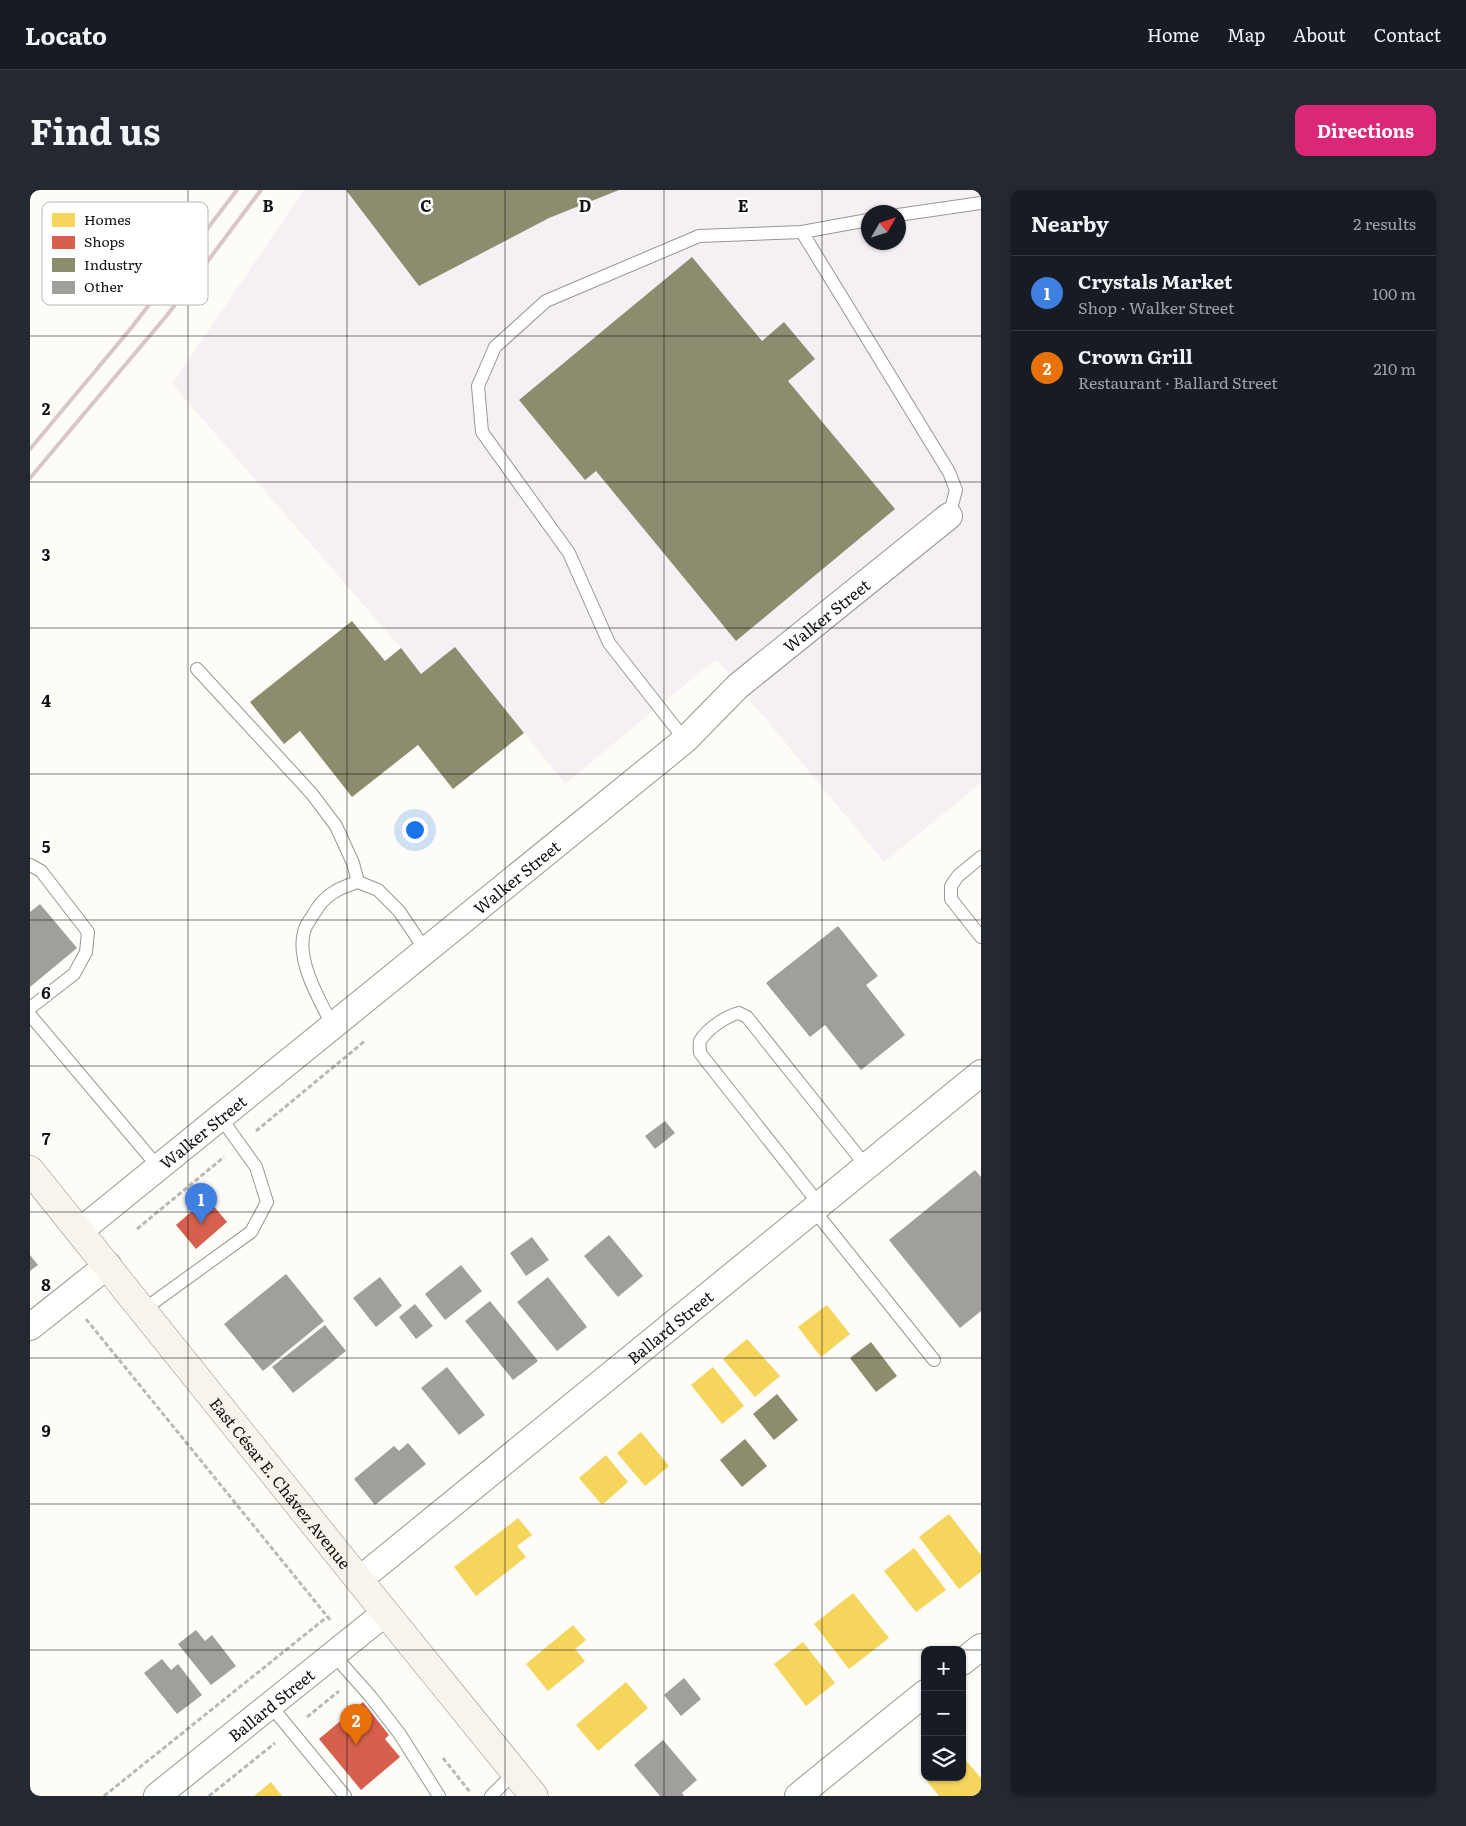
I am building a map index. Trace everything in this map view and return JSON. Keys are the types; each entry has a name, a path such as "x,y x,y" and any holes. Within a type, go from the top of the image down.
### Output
{"street":[{"name":"Walker Street","path":"80,1231 685,740 738,686 949,516"},
{"name":"Ballard Street","path":"359,1580 981,1073"},
{"name":"East César E. Chávez Avenue","path":"30,1170 534,1796"},
{"path":"30,1328 108,1265"},
{"name":"Ballard Street","path":"157,1796 385,1613"},
{"path":"966,1659 981,1647"},
{"path":"798,1796 921,1696"}],"lane":[{"path":"906,214 981,203"},
{"path":"685,740 609,644 569,553 482,432 478,386 495,347 546,301 699,236 802,232 861,221"},
{"path":"802,232 949,472 956,490 949,516"},
{"path":"197,669 274,751 336,826 353,863 358,882"},
{"path":"981,857 958,876 951,886 951,899 981,937"},
{"path":"30,865 40,871 88,932 86,952 74,974 30,1008"},
{"path":"333,1026 311,983 303,954 304,932 318,905 340,888 358,882 378,890 398,911 426,951"},
{"path":"866,1166 747,1017 739,1013 731,1015 706,1033 699,1043 700,1053 934,1360"},
{"path":"30,1015 159,1168"},
{"path":"143,1310 251,1232 267,1202 256,1167 221,1118"},
{"path":"340,1648 370,1697 399,1733 439,1796"},
{"path":"270,1705 345,1796"},
{"path":"491,1796 515,1772"}],"path":[{"path":"69,1296 327,1617 340,1648"},
{"path":"104,1796 327,1617"},
{"path":"437,1751 474,1796"}],"shaded area":[{"path":"304,190 981,190 981,783 884,862 716,659 565,784 455,647 421,674 401,648 172,384"}],"building: Homes":[{"path":"827,1305 850,1334 821,1357 798,1327"},
{"path":"747,1339 780,1376 755,1397 723,1359"},
{"path":"713,1367 744,1406 722,1424 691,1385"},
{"path":"641,1432 669,1466 645,1486 617,1453"},
{"path":"606,1455 628,1482 602,1505 579,1478"},
{"path":"949,1514 981,1555 981,1572 959,1589 919,1537"},
{"path":"518,1518 532,1535 517,1546 526,1557 476,1596 454,1567"},
{"path":"914,1548 946,1590 916,1612 884,1571"},
{"path":"853,1593 889,1638 849,1669 814,1624"},
{"path":"573,1625 586,1640 575,1649 585,1661 548,1691 526,1664"},
{"path":"803,1642 835,1683 806,1706 774,1664"},
{"path":"626,1682 648,1708 598,1751 576,1725"},
{"path":"966,1761 981,1778 981,1796 939,1796 927,1781 966,1781"},
{"path":"271,1782 282,1796 254,1796"}],"building: Shops":[{"path":"207,1198 227,1222 196,1249 176,1225"},
{"path":"363,1702 389,1735 385,1739 400,1757 361,1790 319,1739"}],"building: Industry":[{"path":"346,190 619,190 549,218 419,286"},
{"path":"692,257 762,341 784,322 815,359 788,381 895,509 736,641 596,471 585,480 519,400"},
{"path":"352,621 385,661 401,648 421,674 455,647 524,733 453,789 418,745 352,797 300,731 284,744 250,702"},
{"path":"871,1342 897,1376 876,1392 850,1358"},
{"path":"777,1394 798,1420 774,1440 753,1414"},
{"path":"745,1439 767,1466 742,1487 720,1460"}],"building: Other":[{"path":"40,904 77,948 30,987 30,912"},
{"path":"838,926 878,976 866,985 905,1035 861,1070 825,1025 810,1037 766,983"},
{"path":"665,1121 675,1133 655,1149 645,1136"},
{"path":"975,1170 981,1177 981,1311 960,1328 889,1240"},
{"path":"609,1235 643,1276 618,1297 584,1256"},
{"path":"532,1237 549,1260 526,1276 510,1253"},
{"path":"30,1255 38,1265 30,1271"},
{"path":"461,1265 482,1291 445,1320 425,1294"},
{"path":"286,1274 324,1321 263,1371 224,1324"},
{"path":"380,1277 402,1306 376,1327 353,1298"},
{"path":"548,1277 587,1327 557,1351 517,1302"},
{"path":"490,1301 538,1361 513,1380 465,1321"},
{"path":"415,1304 433,1326 416,1339 399,1317"},
{"path":"325,1325 346,1351 293,1393 272,1367"},
{"path":"447,1367 485,1415 459,1435 421,1388"},
{"path":"408,1443 426,1464 375,1505 354,1479 394,1446 399,1451"},
{"path":"196,1630 205,1641 212,1635 236,1666 211,1685 178,1644"},
{"path":"162,1659 171,1670 178,1664 202,1695 177,1714 144,1673"},
{"path":"684,1678 701,1699 681,1716 664,1695"},
{"path":"663,1740 697,1780 682,1793 684,1796 660,1796 634,1765"}],"railway":[{"path":"208,228 237,190"},
{"path":"208,261 261,190"},
{"path":"30,449 149,305"},
{"path":"30,478 175,305"}],"place":[{"name":"Crystals Market","path":"201,1224"},
{"name":"Crown Grill","path":"356,1745"}]}
